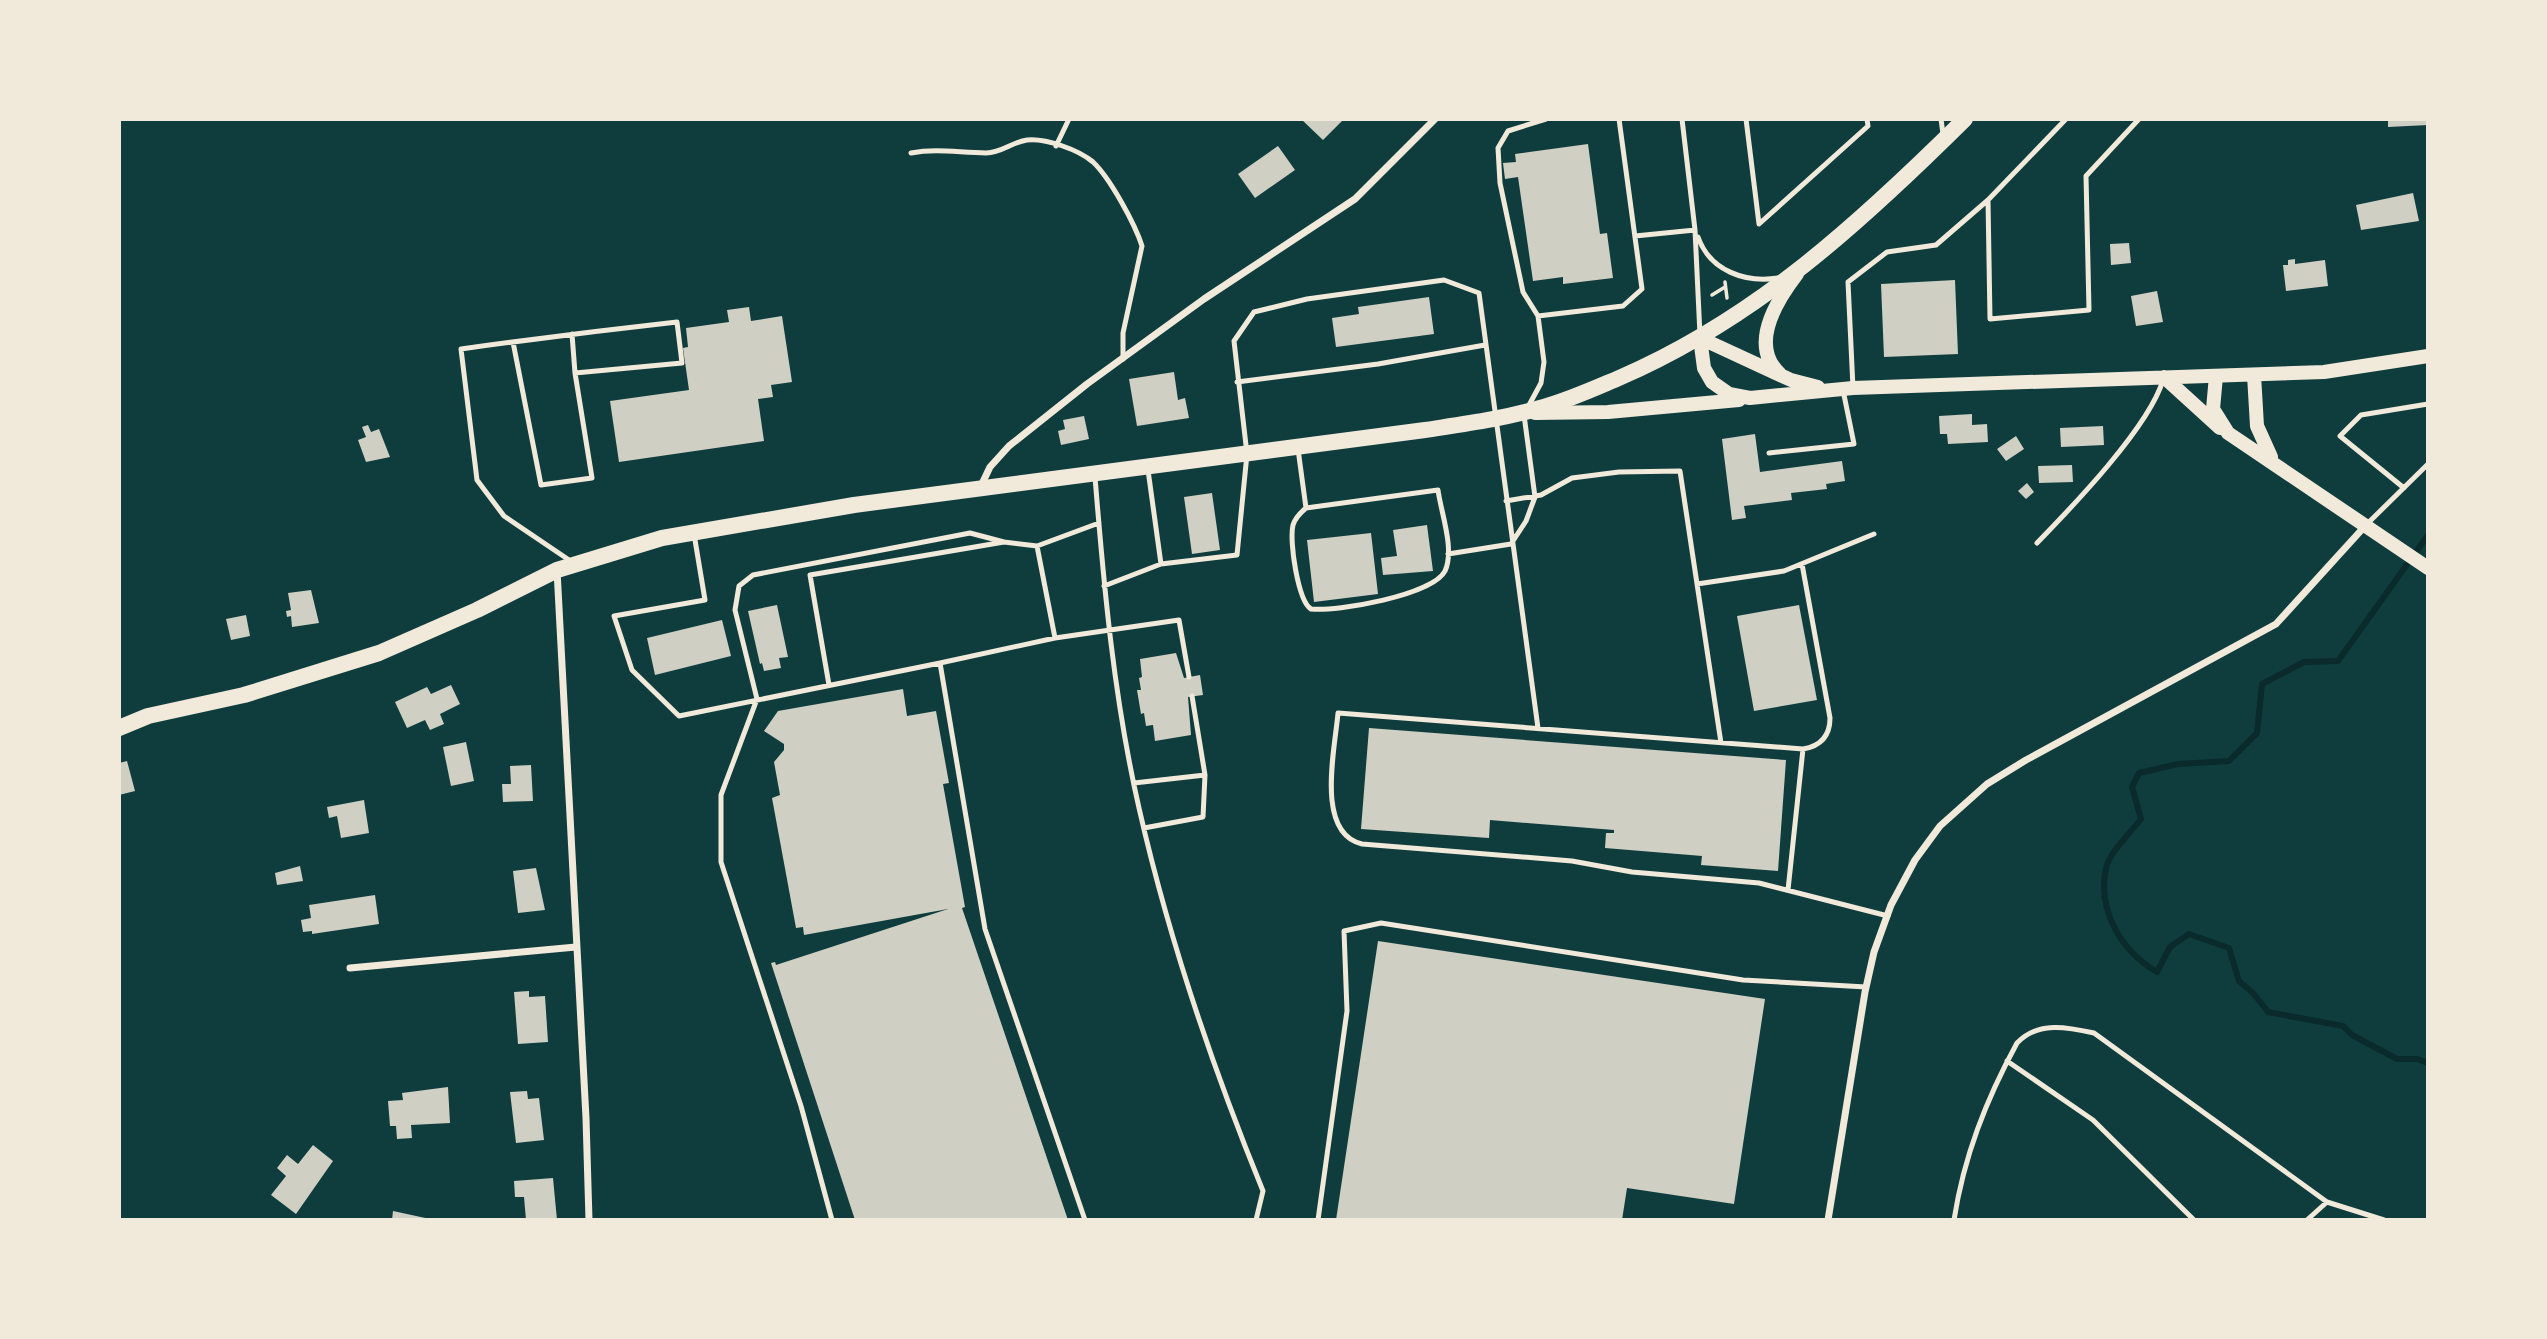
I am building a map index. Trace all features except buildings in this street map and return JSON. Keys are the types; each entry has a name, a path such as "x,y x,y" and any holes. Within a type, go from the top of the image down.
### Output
{"main road":[{"path":"119,728 148,716 244,695 379,653 477,610 557,570 639,544 786,515 1496,419 1583,394 1700,338 1798,273 1839,239 1965,119"},
{"path":"1784,377 1767,356 1766,334 1779,300 1798,273"},
{"path":"1700,338 1784,377 1814,386 1848,388"},
{"path":"1700,338 1704,368 1712,382 1730,394 1757,398"},
{"path":"1524,412 1608,412 1848,388 2336,371 2428,356"},
{"path":"2254,375 2259,433 2266,452 2277,464"},
{"path":"2216,376 2213,409 2228,433"},
{"path":"2164,377 2228,433 2428,568"}],"street":[{"path":"980,489 990,467 1002,452 1204,299 1355,199 1435,119"},
{"path":"1828,1220 1874,952 1915,860 1940,826 1987,784 2276,624 2366,526"},
{"path":"557,570 589,1220"},
{"path":"350,968 576,947"}],"lane":[{"path":"1056,146 1069,119"},
{"path":"1448,554 1511,544 1530,513 1535,497 1524,412 1537,394 1544,372 1538,316 1523,292 1500,183 1498,148 1508,131 1546,119"},
{"path":"1538,316 1623,306 1642,289 1619,119"},
{"path":"1682,119 1695,230 1700,338"},
{"path":"1746,119 1759,224 1868,127 1867,119"},
{"path":"1941,119 1944,140"},
{"path":"1769,453 1854,444 1848,388 1848,282 1887,252 1936,246 1988,200 2066,119"},
{"path":"1988,200 1990,319 2089,310 2086,176 2139,119"},
{"path":"911,153 942,149 987,153 1027,140 1056,146 1083,156 1100,170 1142,246 1123,333 1123,359"},
{"path":"1635,236 1695,230"},
{"path":"1695,230 1709,257 1729,272 1759,280 1798,273"},
{"path":"1104,586 1161,564 1237,555 1247,454 1234,341 1254,312 1374,289 1444,280 1479,293 1538,728"},
{"path":"575,373 682,363 677,322 461,349 477,480 504,516 575,564"},
{"path":"513,342 541,485 593,478 575,373 572,334"},
{"path":"1237,382 1378,364 1485,345"},
{"path":"2037,543 2070,508 2144,418 2164,377"},
{"path":"2404,488 2340,436 2361,415 2428,404"},
{"path":"1298,447 1306,508"},
{"path":"2366,526 2428,464"},
{"path":"1147,467 1161,564"},
{"path":"1506,501 1535,497 1572,478 1619,472 1680,471 1721,743"},
{"path":"1095,474 1108,632 1134,783 1190,1001 1263,1191 1256,1220"},
{"path":"1438,490 1448,554 1446,569 1437,581 1378,602 1311,610 1300,593 1292,534 1297,517 1306,508 1438,490"},
{"path":"832,1220 801,1106 721,862 721,794 757,699 735,610 739,586 753,575 970,533 1004,542 1037,546 1099,523"},
{"path":"693,532 705,600 614,616 632,670 679,716 1055,638 1179,620 1189,677"},
{"path":"1697,584 1784,571 1874,534"},
{"path":"829,685 810,575 1004,542"},
{"path":"1037,546 1055,638"},
{"path":"1802,564 1830,718 1825,739 1816,747 1803,749 1338,713 1332,806 1336,824 1350,840 1362,844 1572,861 1632,872 1759,883 1888,916"},
{"path":"940,663 985,929 1085,1220"},
{"path":"1144,828 1203,817 1205,775 1192,696"},
{"path":"1788,890 1803,749"},
{"path":"1134,783 1205,775"},
{"path":"1318,1220 1347,1011 1344,932 1381,923 1743,980 1866,987"},
{"path":"1954,1220 1961,1174 1977,1125 2007,1061 2025,1034 2065,1027 2094,1034 2327,1202 2384,1220"},
{"path":"2007,1061 2092,1120 2194,1220"},
{"path":"2306,1220 2327,1202"}],"path":[{"path":"1712,295 1725,284 1727,298"}],"waterway":[{"path":"2428,535 2338,661 2304,662 2262,684 2257,733 2229,761 2178,764 2139,773 2132,787 2141,819 2112,855 2106,868 2104,884 2105,899 2115,928 2133,953 2157,972 2170,947 2189,934 2229,948 2239,981 2268,1012 2343,1026 2352,1035 2397,1059 2417,1059 2428,1063"}]}
